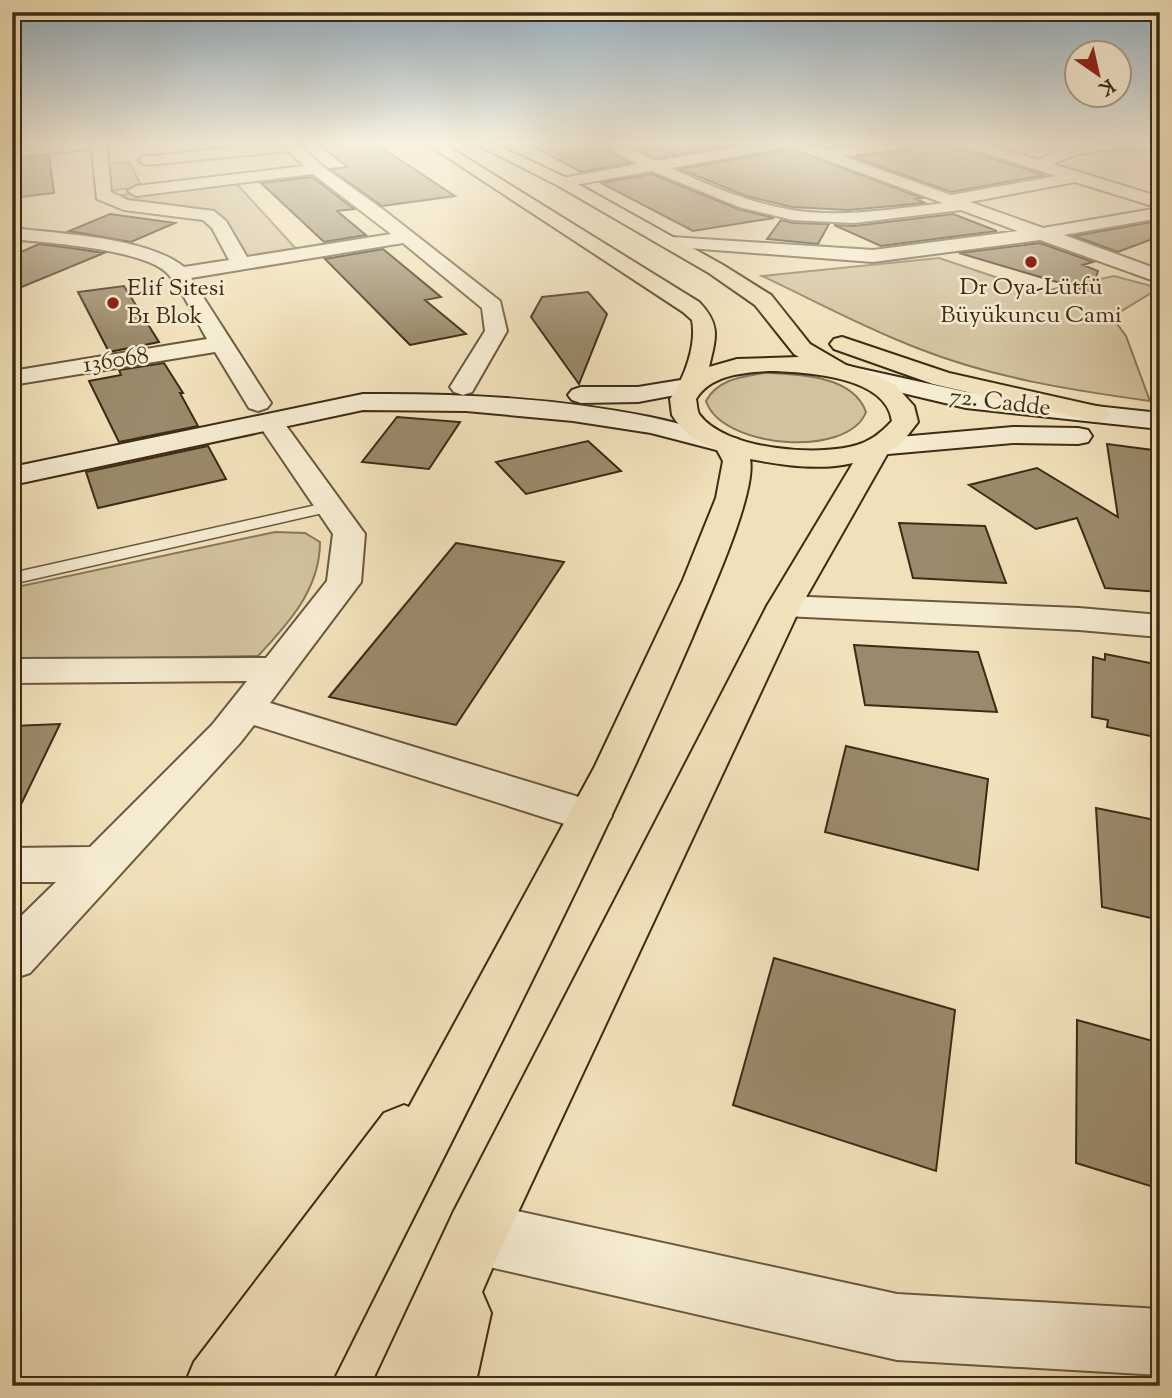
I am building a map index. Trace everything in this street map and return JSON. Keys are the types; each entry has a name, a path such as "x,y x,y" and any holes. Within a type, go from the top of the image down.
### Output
{"main road":[{"path":"537,209 691,307 703,321 704,341 697,358 694,384"},
{"path":"610,209 823,335 877,358 942,379 1096,414"},
{"path":"763,300 802,349 842,372"},
{"path":"753,365 809,365 842,372 869,381 890,393 902,407 905,422 896,436 877,447 845,456 806,458 765,455 728,445 701,431 685,415 683,399 694,384 714,373 753,365"},
{"path":"293,1386 615,768 700,580 731,498 737,461 728,445"},
{"path":"406,1386 476,1233 784,606 877,447"},
{"path":"218,1386 477,1032"},
{"path":"441,1386 476,1233"}],"street":[{"path":"160,209 208,215 220,226 241,264"},
{"path":"370,209 492,306 496,331 463,387"},
{"path":"769,209 795,215 868,217 917,209"},
{"path":"974,209 1159,276"},
{"path":"663,240 873,256 1041,234 1160,213"},
{"path":"12,233 153,257 167,262 178,274 264,413 349,534 344,582 246,709 226,734 12,958"},
{"path":"178,274 407,237"},
{"name":"136068","path":"12,378 220,344"},
{"name":"72. Cadde","path":"842,372 966,400 1160,421"},
{"path":"12,476 264,413 324,391 373,386 463,387 613,397 674,390 694,384"},
{"path":"34,446 264,413 396,401 517,409 642,423 728,445"},
{"path":"877,447 1013,435 1082,436 1160,443"},
{"path":"784,606 1079,619 1160,626"},
{"path":"12,671 276,669"},
{"path":"246,709 590,816"},
{"path":"12,865 102,864"},
{"path":"476,1233 897,1327 1160,1342"}],"lane":[{"path":"12,579 330,508"}],"shaded area":[{"path":"180,209 260,209 299,252 247,260 210,213"},
{"path":"939,258 1040,292 1114,276 1159,288 1112,317 1126,336 1150,401 1032,382 946,358 878,332 762,276"},
{"path":"764,373 807,376 837,384 849,390 866,412 855,427 836,437 811,442 758,438 735,429 716,417 706,401 717,388 731,380"},
{"path":"275,532 305,533 320,542 319,559 309,590 301,604 258,656 12,660 12,588"}],"building":[{"path":"289,209 352,209 337,211 366,235 324,242"},
{"path":"651,209 739,209 774,218 693,231"},
{"path":"110,214 175,223 131,242 69,231"},
{"path":"953,214 997,231 881,246 834,225 854,226"},
{"path":"781,220 829,224 818,244 767,239"},
{"path":"1158,221 1160,236 1118,252 1074,236"},
{"path":"1040,243 1093,262 1083,265 1098,271 1091,292 959,253"},
{"path":"39,244 104,253 12,291 12,256"},
{"path":"383,249 441,297 425,300 466,334 410,345 325,259"},
{"path":"124,286 159,342 109,352 78,292"},
{"path":"588,292 607,314 579,384 531,317 542,297"},
{"path":"164,363 183,393 180,393 198,426 119,442 89,381 121,375 119,370"},
{"path":"397,417 460,422 429,469 362,462"},
{"path":"588,441 621,471 526,494 496,462"},
{"path":"1107,444 1160,451 1160,592 1105,588 1077,518 1036,529 969,485 1037,468 1118,517"},
{"path":"208,446 226,479 98,508 86,472"},
{"path":"899,523 985,526 1006,583 913,578"},
{"path":"456,543 564,562 456,725 329,697"},
{"path":"854,645 978,652 997,712 865,705"},
{"path":"1105,654 1160,665 1160,738 1107,727 1108,720 1092,717 1093,657 1105,660"},
{"path":"60,724 12,823 12,726"},
{"path":"846,746 988,779 978,870 825,832"},
{"path":"1096,808 1160,821 1160,920 1102,907"},
{"path":"774,958 955,1010 936,1171 733,1105"},
{"path":"1077,1020 1160,1043 1160,1189 1076,1163"}],"place":[{"name":"Dr Oya-Lütfü Büyükuncu Cami","path":"1031,262"},
{"name":"Elif Sitesi B1 Blok","path":"113,303"}]}
